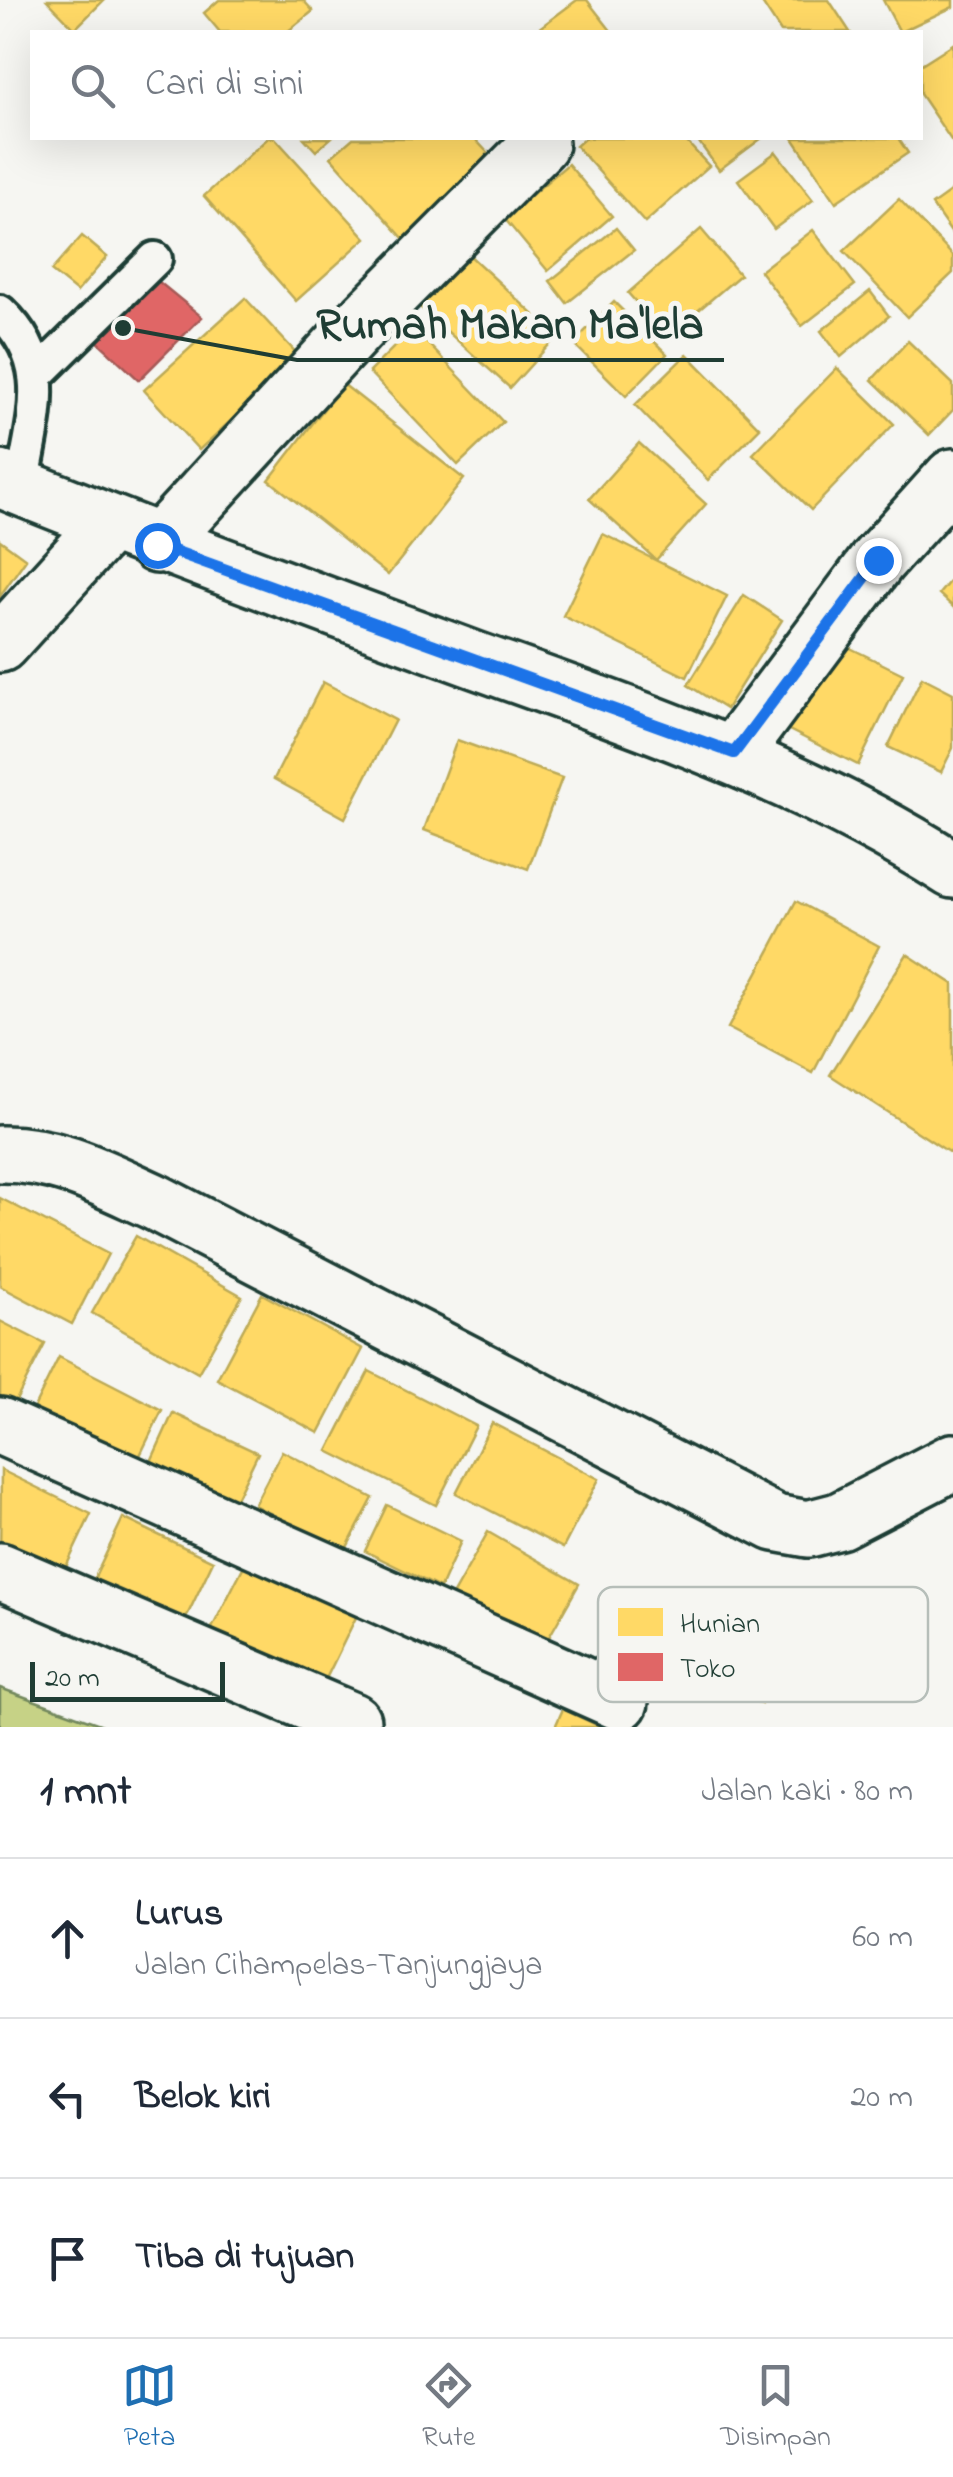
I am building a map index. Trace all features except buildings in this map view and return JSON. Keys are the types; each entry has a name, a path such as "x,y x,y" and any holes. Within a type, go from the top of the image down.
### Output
{"street":[{"path":"0,644 133,534 356,329 540,144"},
{"path":"734,753 878,560 953,478"},
{"path":"11,484 133,534 734,753 900,836 953,870"},
{"path":"0,1154 33,1153 77,1166 155,1202 775,1524 808,1529 839,1521 953,1462"},
{"path":"0,1426 598,1692"},
{"path":"0,1570 352,1721"}],"lane":[{"path":"11,484 39,373 155,258"},
{"path":"0,312 18,328 39,373"}],"green space":[{"path":"0,1688 108,1727 0,1727"}],"place":[{"name":"Rumah Makan Ma'lela","path":"123,328"}],"route":[{"path":"157,545 734,753 878,560"}]}
